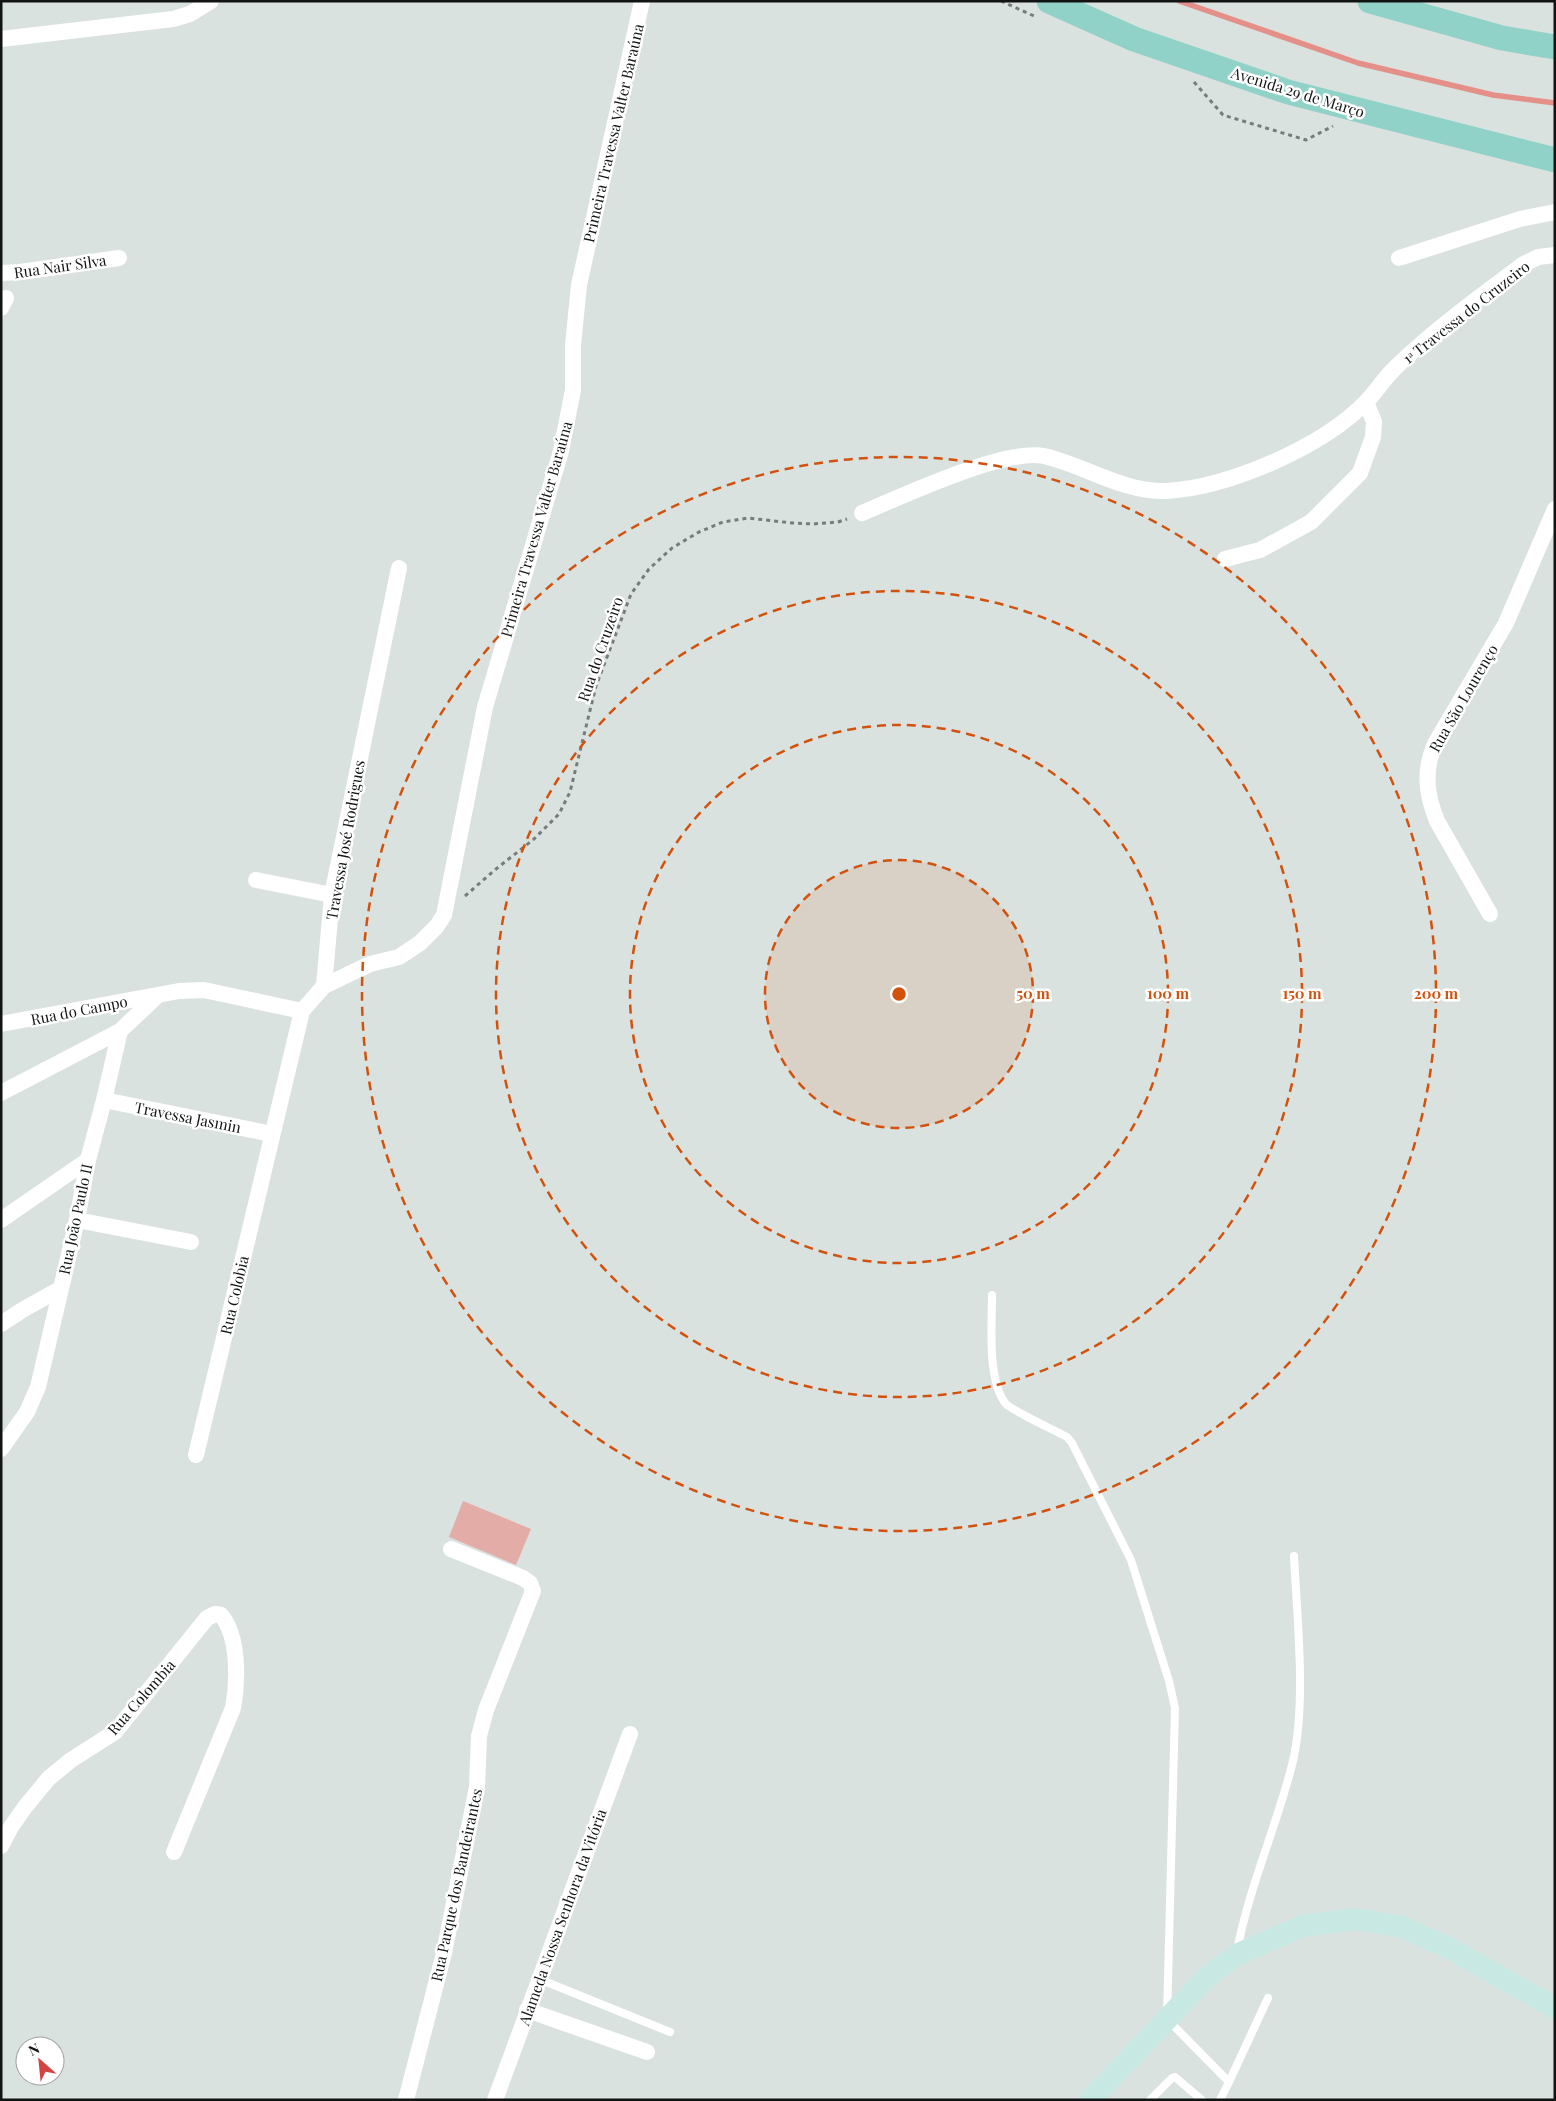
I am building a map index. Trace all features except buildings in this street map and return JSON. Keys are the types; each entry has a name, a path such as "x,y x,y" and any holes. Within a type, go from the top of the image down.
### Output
{"main road":[{"name":"Avenida 29 de Março","path":"1050,1 1134,39 1288,92 1555,160"},
{"path":"1370,1 1502,38 1555,46"},
{"path":"1090,2100 1206,1978 1236,1956 1302,1926 1355,1919 1402,1927 1449,1948 1555,2008"}],"street":[{"path":"1,39 83,31 173,19 190,14 211,1"},
{"name":"Primeira Travessa Valter Baraúna","path":"324,986 370,964 399,957 420,943 444,915 485,707 561,451 573,390 573,345 579,285 642,1"},
{"path":"1399,258 1520,219 1555,212"},
{"name":"1ᵃ Travessa do Cruzeiro","path":"862,513 942,480 1016,457 1042,456 1134,486 1165,491 1197,487 1235,477 1274,461 1324,435 1366,402 1393,370 1419,345 1522,265 1538,257 1555,255"},
{"name":"Rua Nair Silva","path":"1,273 119,258"},
{"path":"1225,559 1260,550 1311,522 1360,472 1373,437 1374,422 1366,402"},
{"name":"Rua São Lourenço","path":"1490,914 1437,821 1431,805 1426,772 1430,754 1436,742 1506,624 1555,510"},
{"name":"Travessa José Rodrigues","path":"324,986 332,895 399,568"},
{"path":"256,880 332,895"},
{"path":"272,1134 302,1011 324,986"},
{"name":"Rua do Campo","path":"1,1024 179,991 204,990 302,1011"},
{"path":"1,1093 120,1031 157,996"},
{"name":"Rua João Paulo II","path":"1,1449 28,1412 38,1387 77,1220 88,1160 120,1031"},
{"name":"Travessa Jasmin","path":"104,1100 272,1134"},
{"name":"Rua Colobia","path":"196,1455 272,1134"},
{"path":"1,1220 88,1160"},
{"path":"77,1220 191,1242"},
{"path":"1,1324 24,1308 60,1290"},
{"name":"Rua Parque dos Bandeirantes","path":"406,2100 444,1953 470,1826 477,1788 479,1736 486,1710 534,1591 530,1583 523,1578 451,1549"},
{"name":"Rua Colombia","path":"1,1846 16,1820 49,1778 71,1760 115,1732 207,1618 215,1614 221,1615 228,1623 232,1635 236,1688 233,1708 174,1852"},
{"name":"Alameda Nossa Senhora da Vitória","path":"495,2100 630,1734"},
{"path":"527,2010 647,2052"}],"lane":[{"path":"992,1294 992,1365 998,1386 1007,1404 1067,1437 1072,1443 1131,1560 1169,1681 1175,1708 1167,2019 1229,2082"},
{"path":"1236,1956 1243,1918 1292,1764 1299,1715 1294,1556"},
{"path":"539,1979 670,2032"},
{"path":"1220,2100 1268,1998"},
{"path":"1150,2100 1175,2077 1202,2100"}],"path":[{"name":"Rua do Cruzeiro","path":"444,915 496,869 534,839 559,814 570,792 600,677 631,594 649,569 672,548 699,532 723,522 748,518 812,524 838,522 862,513"}],"shaded area":[{"path":"463,1501 531,1529 516,1565 449,1537"}],"waterway":[{"path":"1179,1 1358,63 1493,95 1555,103"}]}
